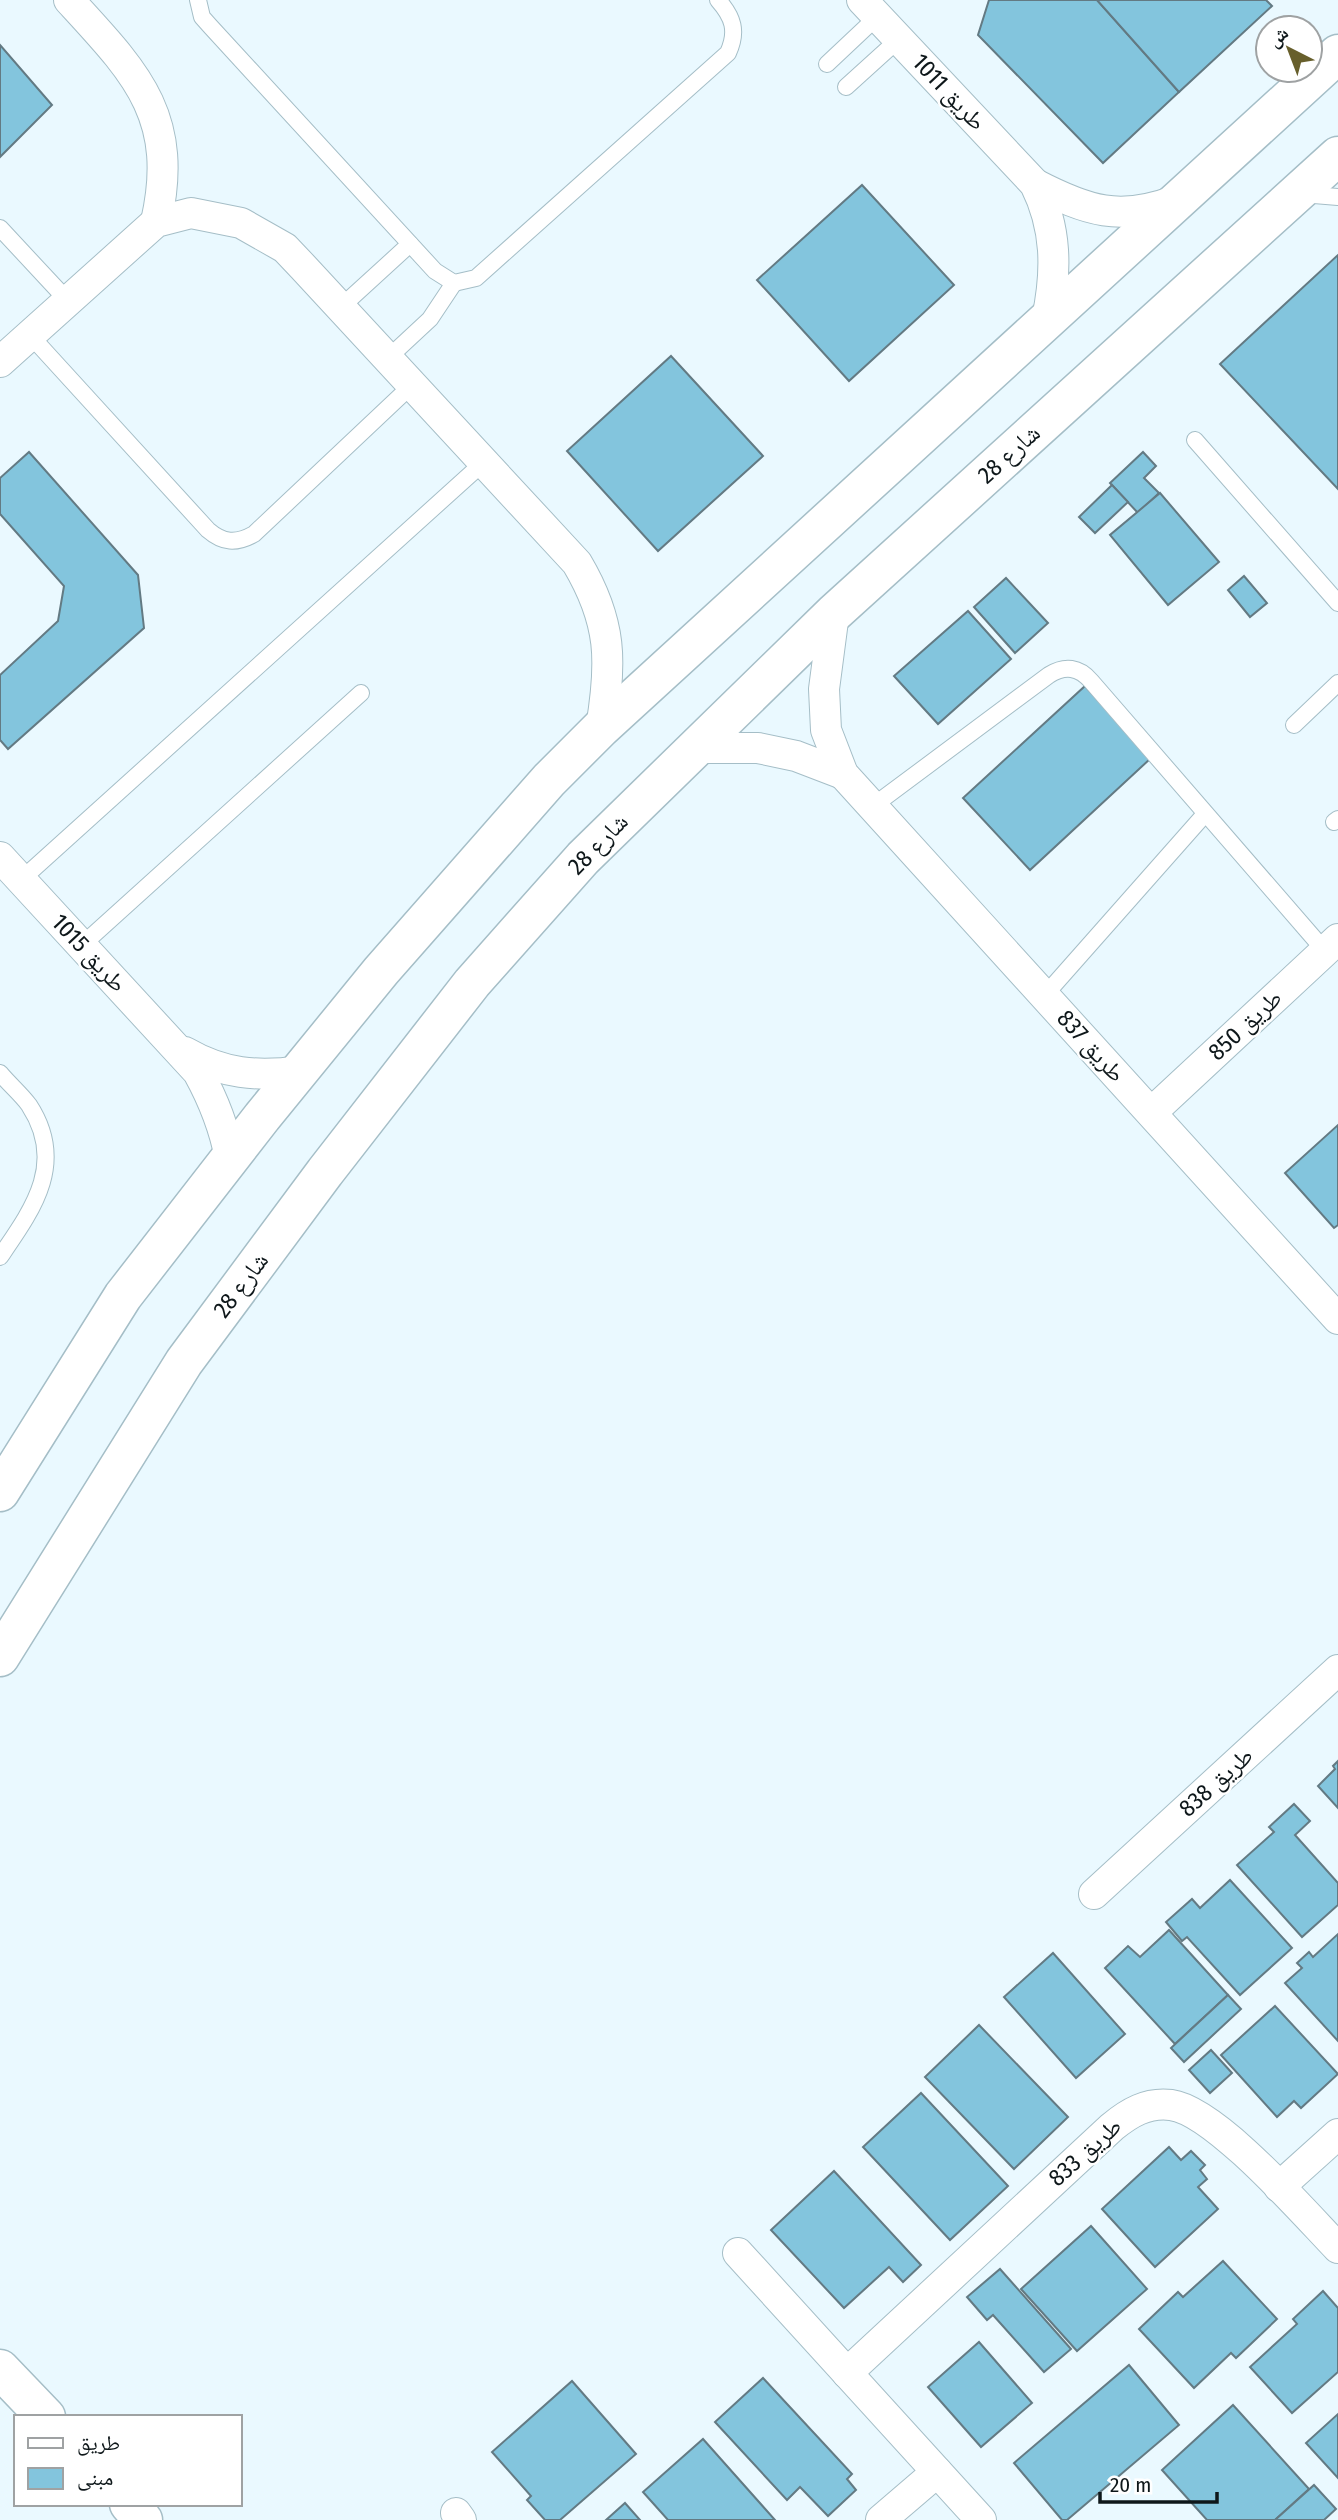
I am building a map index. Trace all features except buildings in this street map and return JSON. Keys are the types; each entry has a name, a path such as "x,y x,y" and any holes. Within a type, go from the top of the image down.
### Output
{"main road":[{"path":"0,1492 123,1296 230,1158 390,961 549,780 601,728 1338,54"},
{"name":"شارع 28","path":"0,1657 184,1362 325,1172 472,983 583,858 834,613 1338,156"},
{"path":"0,2369 44,2415"},
{"path":"131,2506 143,2520"}],"street":[{"path":"69,0 130,67 154,115 163,169 156,222"},
{"name":"طريق 1011","path":"866,4 1035,184 1047,208 1055,255 1047,319"},
{"name":"طريق 1011","path":"1035,184 1092,209 1122,213 1153,209 1182,198"},
{"path":"0,362 156,222 191,213 241,223 285,248 577,563 593,591 604,621 609,652 608,684 601,728"},
{"name":"طريق 837","path":"834,613 824,689 826,730 843,774 1338,1319"},
{"name":"طريق 837","path":"694,748 758,748 796,756 843,774"},
{"name":"طريق 1015","path":"0,857 178,1049"},
{"name":"طريق 850","path":"1152,1112 1331,945"},
{"path":"178,1049 206,1065 236,1073 268,1075 300,1071"},
{"path":"178,1049 198,1073 214,1099 230,1158"},
{"name":"طريق 838","path":"1094,1894 1338,1670"},
{"name":"طريق 833","path":"847,2373 1129,2113 1149,2106 1171,2105 1192,2111 1279,2187 1338,2248"},
{"path":"1279,2187 1338,2134"},
{"path":"738,2253 981,2520"},
{"path":"881,2520 937,2472"}],"lane":[{"path":"198,0 202,17 210,26 410,244 444,278 454,283 476,278 728,53 735,29 731,16 718,0"},
{"path":"827,64 866,4"},
{"path":"846,87 899,39"},
{"path":"1296,194 1338,197"},
{"path":"0,228 68,301"},
{"path":"341,307 410,244"},
{"path":"387,359 430,319 454,283"},
{"path":"30,335 208,530 218,538 230,542 243,540 254,534 412,386"},
{"path":"1195,440 1338,603"},
{"path":"21,880 484,462"},
{"path":"873,806 1049,675 1067,668 1085,674 1205,814 1331,945"},
{"path":"1294,725 1338,683"},
{"path":"81,946 361,693"},
{"path":"1045,995 1205,814"},
{"path":"0,1073 29,1104 41,1129 46,1155 44,1182 33,1207 0,1257"}]}
